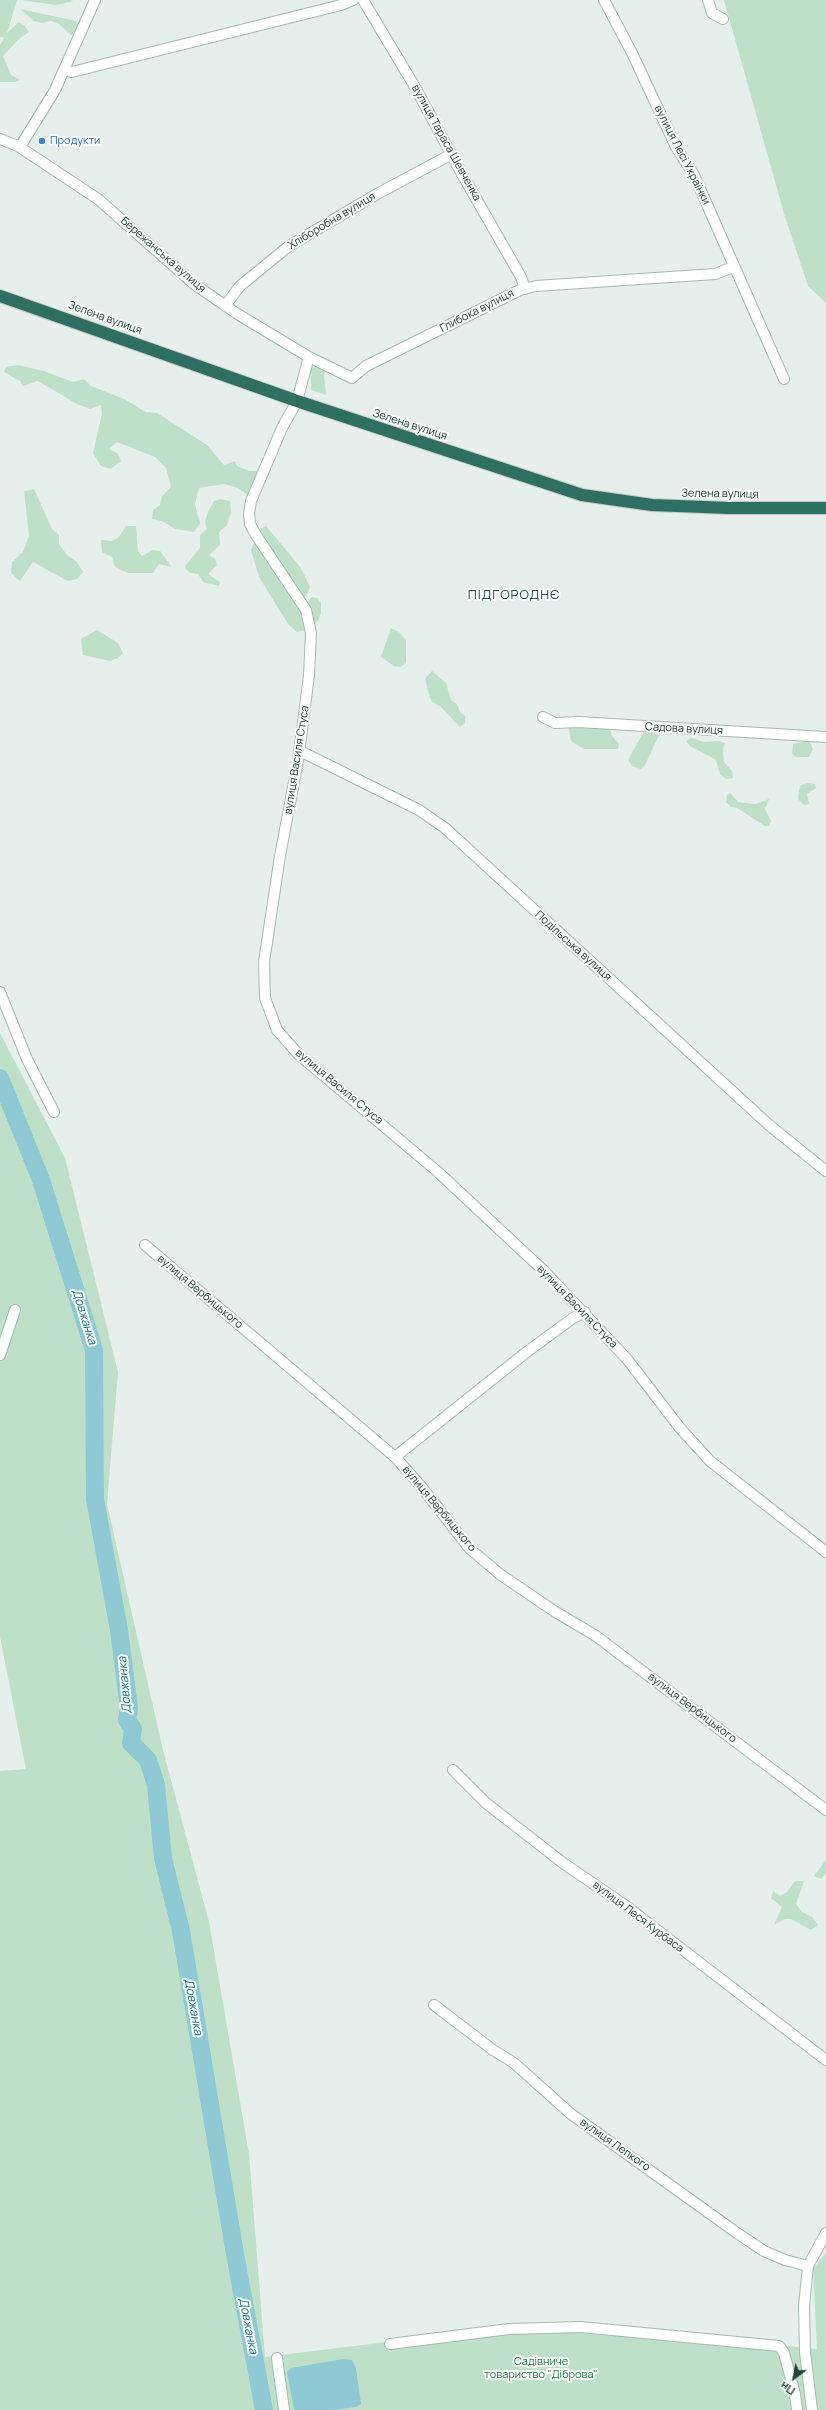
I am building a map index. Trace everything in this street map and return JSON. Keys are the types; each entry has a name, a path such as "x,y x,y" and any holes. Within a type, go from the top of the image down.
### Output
{"highway":[{"name":"Зелена вулиця","path":"0,296 297,401 582,494 652,505 729,508 826,508"}],"street":[{"path":"20,147 46,108 66,70 95,0"},
{"path":"66,70 72,72 334,7 353,0"},
{"name":"вулиця Тараса Шевченка","path":"363,0 522,277 525,288"},
{"name":"вулиця Лесі Українки","path":"604,0 632,53 676,147 694,175 733,267 784,379"},
{"path":"708,0 712,13 723,19"},
{"name":"Бережанська вулиця","path":"0,139 20,147 98,199 194,284 225,306 309,357"},
{"name":"Хліборобна вулиця","path":"225,306 240,286 290,246 377,194 452,154"},
{"name":"Глибока вулиця","path":"309,357 352,378 366,366 525,288 715,274 733,267"},
{"path":"297,401 309,357"},
{"name":"вулиця Василя Стуса","path":"297,401 282,428 254,494 249,514 250,524 256,535 306,610 311,633 309,675 300,751 280,856 264,962 265,998 277,1030 299,1055 438,1172 585,1312 628,1359 680,1428 710,1461 826,1552"},
{"name":"Садова вулиця","path":"544,717 554,722 579,722 826,737"},
{"name":"Подільська вулиця","path":"300,751 419,810 444,828 769,1125 826,1171"},
{"path":"0,992 27,1059 54,1112"},
{"name":"вулиця Вербицького","path":"145,1245 395,1457 420,1485 470,1550 501,1575 554,1611 596,1636 826,1810"},
{"path":"0,1355 15,1310"},
{"path":"395,1457 528,1351 573,1318 585,1312"},
{"name":"вулиця Леся Курбаса","path":"454,1770 486,1803 563,1863 626,1906 826,2060"},
{"name":"вулиця Лепкого","path":"434,2005 493,2050 514,2063 571,2114 737,2233 764,2251 785,2260 808,2266"},
{"path":"812,2410 805,2352 804,2306 808,2266 826,2234"},
{"path":"390,2344 509,2330 581,2327 779,2346 784,2353 795,2394 796,2410"},
{"path":"277,2358 284,2410"}],"green space":[{"path":"0,0 17,0 7,33 19,22 25,26 29,32 20,38 3,56 11,75 20,80 15,82 0,82 0,45 4,38 0,37"},
{"path":"21,0 71,0 73,1 56,5"},
{"path":"724,0 826,0 826,303 808,286 785,217"},
{"path":"20,9 76,21 81,27 78,34 71,35 59,24 51,21 42,23 34,21"},
{"path":"18,365 44,371 73,382 84,379 91,386 124,399 146,412 157,413 207,445 224,465 235,461 237,466 249,471 258,471 249,496 238,488 224,484 199,488 195,504 200,524 194,532 175,529 162,521 152,519 153,510 160,505 162,496 171,487 166,468 155,457 117,442 109,449 117,453 121,461 111,469 101,466 93,453 102,414 101,405 90,409 77,404 38,381 23,386 20,381 4,372 6,367"},
{"path":"315,366 325,371 326,395 311,390 311,370"},
{"path":"34,489 52,529 59,535 59,544 67,555 77,562 83,572 77,579 68,581 33,562 20,581 11,573 12,562 23,552 29,536 24,491"},
{"path":"220,499 230,501 231,512 227,525 219,532 220,545 209,555 215,559 217,565 208,574 220,582 219,586 203,582 198,574 190,573 185,568 200,548 200,535 207,529 205,522 208,512 214,501"},
{"path":"126,526 136,526 138,551 142,556 152,550 160,551 172,567 159,564 153,573 128,573 115,567 112,557 102,552 101,540 112,541 119,537"},
{"path":"266,526 301,568 310,587 308,593 303,598 296,599 298,607 302,609 312,597 317,598 321,603 321,613 318,621 306,630 297,632 288,624 259,577 251,550 259,529"},
{"path":"391,628 399,632 406,640 406,663 400,667 394,666 381,657"},
{"path":"97,630 118,643 123,653 118,658 110,661 83,655 81,639"},
{"path":"432,671 446,683 451,700 457,704 460,712 465,716 465,723 460,727 440,706 432,702 425,679"},
{"path":"571,721 609,726 612,736 619,744 618,749 584,749 571,741 569,730"},
{"path":"648,731 659,735 645,765 641,769 632,766 628,760 643,733"},
{"path":"691,738 704,742 719,741 725,743 723,750 724,762 732,771 733,778 726,779 720,774 716,760 690,746 686,741"},
{"path":"809,740 813,749 809,757 796,757 792,754 793,744"},
{"path":"808,783 815,784 816,788 807,794 809,804 804,805 798,799 799,790 801,785"},
{"path":"730,793 738,802 756,804 769,799 765,809 771,821 769,826 765,826 737,808 731,807 726,802 727,795"},
{"name":"Садівниче товариство \"Діброва\"","path":"0,1033 65,1158 118,1372 107,1504 163,1750 209,1922 249,2154 265,2357 509,2327 583,2325 817,2349 813,2269 826,2253 826,2410 0,2410 0,1771 26,1769 0,1637"},
{"path":"826,1860 826,1873 821,1879 814,1876"},
{"path":"795,1881 804,1881 796,1904 802,1912 812,1917 818,1925 811,1930 791,1919 785,1919 774,1925 782,1907 771,1898 773,1891 780,1896 787,1892"}],"water":[{"path":"343,2359 352,2360 356,2368 361,2404 356,2407 334,2410 294,2410 287,2372 291,2368"}],"waterway":[{"name":"Довжанка","path":"0,1078 41,1180 94,1350 95,1499 119,1630 129,1708 127,1720 133,1729 131,1743 148,1760 156,1785 163,1858 181,1931 235,2254 264,2410"}],"place":[{"name":"Продукти","path":"42,141"}],"district":[{"name":"ПІДГОРОДНЄ","path":"514,595"}]}
